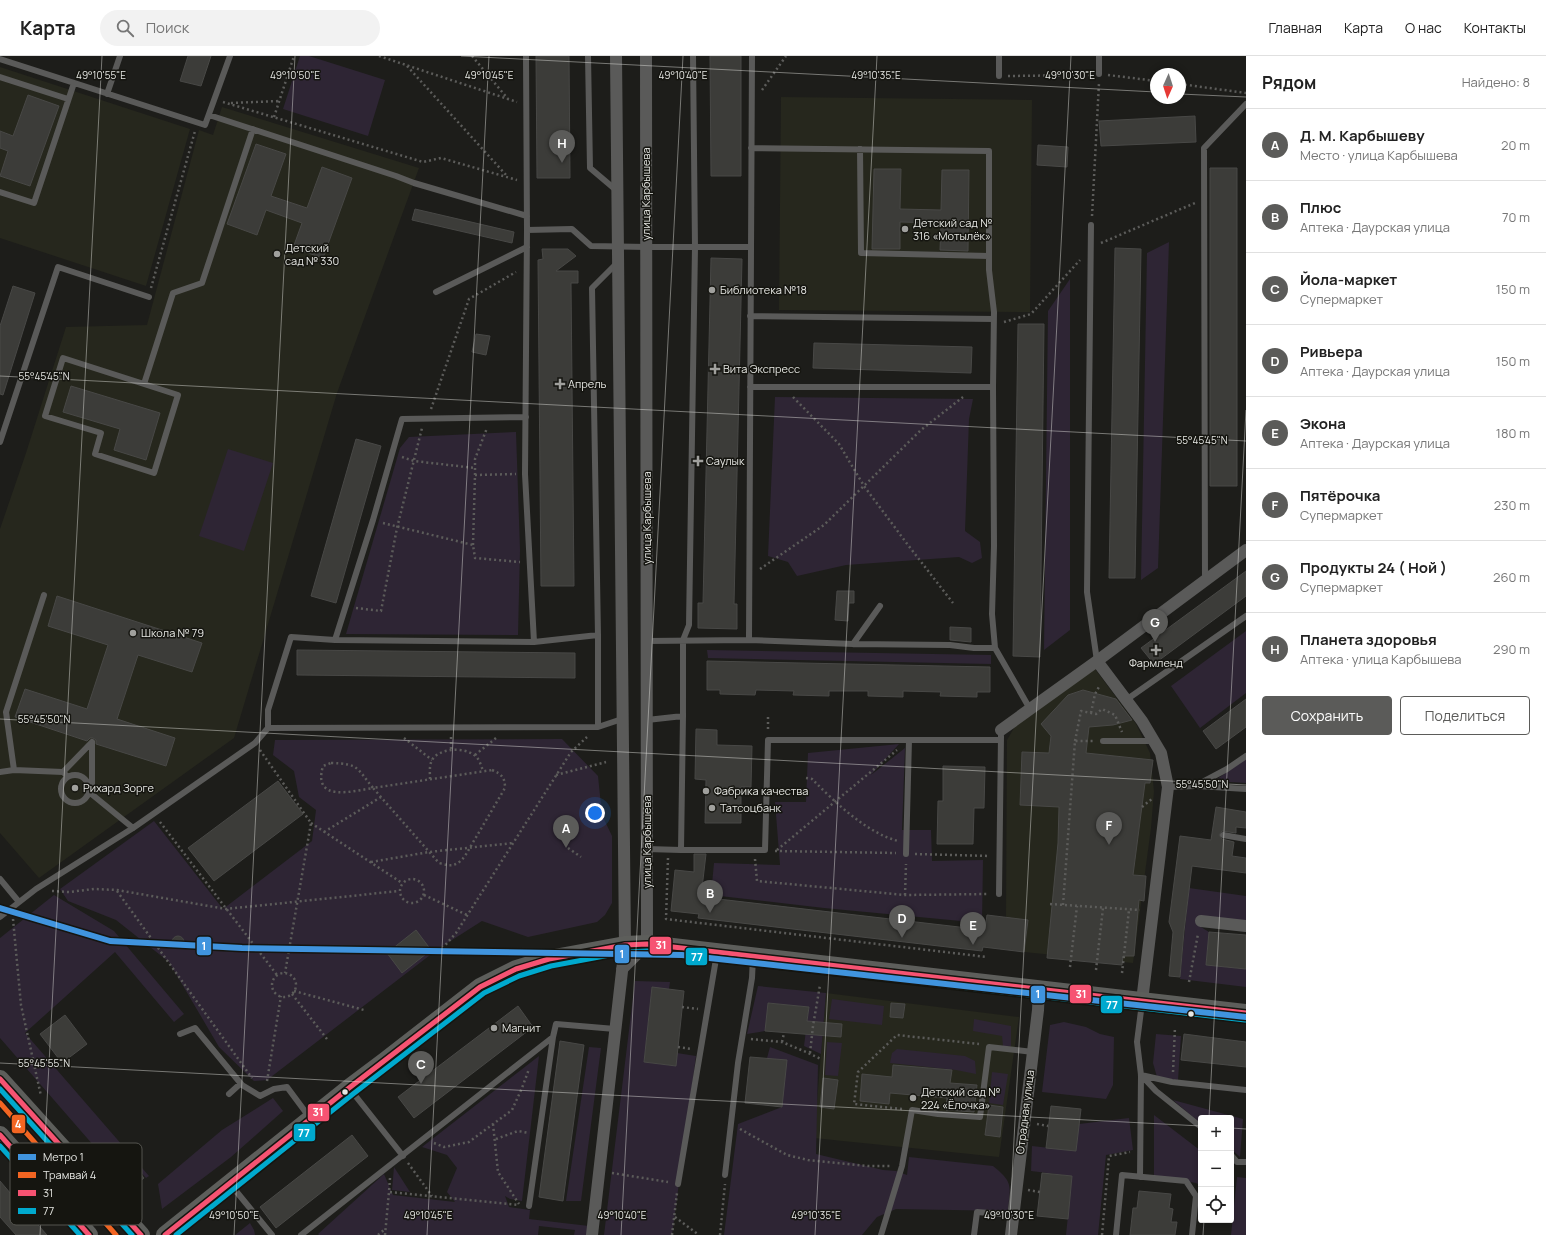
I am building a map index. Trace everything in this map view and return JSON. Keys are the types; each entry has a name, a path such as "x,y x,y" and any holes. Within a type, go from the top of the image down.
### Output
{"street":[{"path":"592,1235 625,945 616,56"},
{"name":"улица Карбышева","path":"646,56 647,944"},
{"path":"1001,735 1030,709 1246,550"},
{"path":"1097,661 1142,721 1161,753 1168,787 1142,1001"},
{"path":"1200,921 1246,926"},
{"path":"622,969 647,944"},
{"path":"165,1235 349,1088 480,987 516,969 549,959 625,945 647,944 1246,1012"},
{"name":"Отрадная улица","path":"1011,1235 1039,989"},
{"path":"0,1079 58,1143"},
{"path":"0,1135 10,1146"},
{"path":"80,1225 89,1235"},
{"path":"132,1225 141,1235"}],"lane":[{"path":"107,94 120,56"},
{"path":"0,59 205,125 230,56"},
{"path":"526,56 526,474 529,563 534,642"},
{"path":"588,56 590,168 617,191"},
{"path":"681,850 683,640 689,625 696,247 693,56"},
{"path":"749,640 748,577 752,56"},
{"path":"999,56 999,76"},
{"path":"1100,56 1100,74"},
{"path":"0,77 68,99"},
{"path":"0,192 34,203 74,83"},
{"path":"1205,580 1204,148 1246,104"},
{"path":"209,115 414,183 527,216"},
{"path":"144,384 173,293 202,283 253,129"},
{"path":"751,148 989,151 989,270 994,300 994,546 992,614 995,648 1030,709"},
{"path":"860,149 861,253 989,256"},
{"path":"1091,225 1087,592 1097,661"},
{"path":"527,230 572,229 591,246 751,247"},
{"path":"436,292 527,247"},
{"path":"598,727 598,636 592,288 618,262"},
{"path":"0,442 58,267 149,297"},
{"path":"750,316 994,319"},
{"path":"63,358 144,384 178,395 154,473 95,454 101,433 45,416 63,358"},
{"path":"750,387 993,387"},
{"path":"335,640 373,520 402,419 526,417"},
{"path":"14,770 6,712 44,595"},
{"path":"853,644 880,606"},
{"path":"1126,700 1246,616"},
{"path":"0,917 36,889 154,814 255,743 268,728 268,710 291,637 335,640 534,642 598,636"},
{"path":"647,641 749,640 853,644 950,645 974,648 995,648"},
{"path":"647,720 683,716"},
{"path":"268,728 598,727 622,719"},
{"path":"647,849 765,850 768,740 909,740 1001,735 999,894"},
{"path":"906,854 909,740"},
{"path":"1103,741 1154,741"},
{"path":"63,772 92,742 91,793 80,802 71,802 67,800 62,793 61,788 68,776 82,776 88,783 91,793 133,828"},
{"path":"1195,786 1227,769 1246,756"},
{"path":"0,772 14,770 63,772 68,776"},
{"path":"1168,787 1195,786 1246,788"},
{"path":"1223,835 1246,839"},
{"path":"0,879 19,902"},
{"path":"678,1184 717,952"},
{"path":"725,1175 738,1063 752,978 753,956"},
{"path":"1140,1176 1141,1075 1137,1042 1142,1001"},
{"path":"529,1206 556,1024 615,1029"},
{"path":"180,1034 195,1028 240,1084 260,1096 274,1089 287,1087 310,1119"},
{"path":"301,1235 424,1140 553,1037"},
{"path":"881,1235 902,1166 912,1110 938,1114 980,1117 990,1047 1033,1052"},
{"path":"1141,1075 1172,1082 1246,1090"},
{"path":"1141,1075 1156,1091 1198,1126"},
{"path":"228,1094 240,1084"},
{"path":"349,1088 403,1156"},
{"path":"1234,1158 1237,1162 1246,1162"},
{"path":"1116,1235 1122,1175 1186,1181 1196,1196 1192,1235"},
{"path":"230,1183 272,1235"},
{"path":"974,1235 977,1212 1013,1215"}],"path":[{"path":"274,117 294,56"},
{"path":"379,56 526,105"},
{"path":"472,56 509,99"},
{"path":"752,106 786,56"},
{"path":"406,65 507,177"},
{"path":"999,76 1100,74 1150,80"},
{"path":"1091,225 1100,74"},
{"path":"1186,85 1246,92"},
{"path":"214,99 423,162 441,158 527,182"},
{"path":"230,104 279,101"},
{"path":"149,297 197,123"},
{"path":"345,607 381,611 397,528 421,430 431,410 469,299 527,266"},
{"path":"782,387 839,444 864,486 908,546 953,603"},
{"path":"748,577 824,525 921,430 976,387"},
{"path":"492,417 475,459 473,545 475,558 529,563"},
{"path":"392,454 414,461 475,468"},
{"path":"475,475 526,474"},
{"path":"373,520 397,528 473,545"},
{"path":"1091,712 1095,694 1106,674"},
{"path":"1063,905 1075,741 1081,711 1096,714 1102,709 1115,715 1126,741"},
{"path":"475,755 509,727"},
{"path":"439,952 456,933 571,752 598,727"},
{"path":"391,728 432,760"},
{"path":"451,728 451,750"},
{"path":"776,851 909,740"},
{"path":"1075,741 1103,741"},
{"path":"255,743 311,823 402,883"},
{"path":"430,779 429,770 432,760 438,754 451,750 465,750 475,755 480,762 483,771"},
{"path":"556,775 606,762"},
{"path":"483,771 373,788 345,792 335,792 326,789 322,782 321,775 323,766 331,763 356,766 373,788 439,863 448,866 459,863 471,847 505,788 505,780 500,773 492,770 483,771"},
{"path":"806,778 812,779 835,802 885,837 906,843"},
{"path":"324,832 381,797"},
{"path":"154,814 277,975"},
{"path":"286,973 311,823"},
{"path":"371,862 429,852 513,843"},
{"path":"568,848 581,857"},
{"path":"668,850 666,919 986,957"},
{"path":"754,850 757,881 905,895 999,894"},
{"path":"765,850 999,856"},
{"path":"905,895 906,854"},
{"path":"410,879 418,880 424,886 424,895 418,902 410,903 402,899 399,891 402,883 410,879"},
{"path":"36,889 69,892 116,890 226,908 399,891"},
{"path":"116,890 252,1078"},
{"path":"424,895 467,915"},
{"path":"1050,904 1153,911"},
{"path":"1070,967 1077,906"},
{"path":"12,908 21,1005 41,1096"},
{"path":"1096,970 1103,908"},
{"path":"1122,973 1129,910"},
{"path":"1189,982 1200,921"},
{"path":"286,973 291,975 295,980 296,986 292,994 287,997 277,994 274,990 273,984 277,975 286,973"},
{"path":"810,1054 812,1026 820,985"},
{"path":"294,991 364,1010"},
{"path":"292,994 327,1039"},
{"path":"266,1088 282,996"},
{"path":"682,1008 707,1010"},
{"path":"1172,1082 1175,1027"},
{"path":"782,1042 784,1033"},
{"path":"912,1110 854,1104 858,1072 897,1035 972,1042 990,1047"},
{"path":"742,1038 782,1042 821,1059"},
{"path":"424,1140 444,1147 468,1142 512,1110 522,1088 534,1052"},
{"path":"494,1124 498,1172 519,1205"},
{"path":"731,1125 788,1155 808,1160 868,1166 902,1166"},
{"path":"496,1139 518,1131 539,1135"},
{"path":"403,1156 432,1196"},
{"path":"385,1235 391,1165"},
{"path":"599,1171 678,1184 672,1235"},
{"path":"720,1235 725,1175"},
{"path":"389,1192 529,1206"},
{"path":"674,1217 699,1235"},
{"path":"378,1235 386,1228"}],"shaded area":[{"path":"300,56 309,56 385,80 368,136 283,109"},
{"path":"0,67 190,129 146,286 0,238"},
{"name":"Детский сад № 316 «Мотылёк»","path":"781,97 1032,100 1030,312 779,310"},
{"path":"222,107 419,168 337,393 234,738 39,878 0,833 0,529 66,327 147,325 199,130 213,135"},
{"path":"1169,242 1158,568 1141,580 1147,253"},
{"path":"1070,279 1070,630 1044,650 1048,311"},
{"path":"775,397 973,399 969,419 965,531 980,542 982,558 972,563 959,557 846,565 797,576 788,562 768,556"},
{"path":"516,432 520,550 518,635 346,634 400,448 409,437"},
{"path":"228,449 273,463 244,551 199,536"},
{"path":"1246,631 1246,693 1200,728 1171,686"},
{"path":"707,650 991,655 991,664 708,658"},
{"path":"1095,669 1136,724 1150,753 1154,791 1151,828 1133,963 1024,952 1028,921 1006,918 1007,740 1017,723"},
{"path":"562,739 598,776 602,815 612,836 612,903 605,915 597,922 528,937 482,921 438,949 267,1080 254,1081 219,1047 169,962 116,920 68,901 60,889 154,821 223,909 312,841 316,810 299,797 294,771 273,755 275,740"},
{"path":"899,744 871,775 905,748 902,830 931,830 932,861 983,860 982,923 824,908 711,895 714,863 780,865 775,802 806,802 808,753"},
{"path":"1246,759 1246,783 1214,781"},
{"path":"1189,888 1246,896 1246,925 1196,924 1209,932 1206,965 1246,969 1246,987 1180,979"},
{"path":"54,895 114,931 184,1014 174,1022 115,952 25,1033 120,1143 91,1143 0,1038 0,938"},
{"path":"635,981 670,982 669,989 652,988 644,1062 675,1066 677,1053 696,1056 672,1235 604,1235"},
{"path":"758,986 826,993 821,1054 804,1046 809,1007 768,1003 765,1031 747,1034"},
{"name":"Детский сад № 224 «Ёлочка»","path":"826,993 1019,1017 999,1157 814,1138"},
{"path":"832,999 884,1006 882,1025 829,1019"},
{"path":"974,1019 1011,1026 1011,1046 1003,1046 1002,1036 973,1031"},
{"path":"1064,1022 1086,1027 1100,1034 1114,1037 1113,1085 1106,1099 1042,1092 1050,1025"},
{"path":"1156,1034 1181,1036 1178,1080 1157,1077 1153,1063"},
{"path":"827,1042 842,1043 838,1076 825,1075"},
{"path":"589,1047 601,1048 581,1201 566,1201"},
{"path":"770,1047 818,1065 816,1154 883,1170 896,1171 907,1175 909,1157 993,1166 1008,1181 1010,1190 1008,1211 896,1209 877,1217 862,1235 724,1235 738,1124 782,1107 767,1058"},
{"path":"897,1049 965,1056 975,1061 976,1074 956,1070 890,1063 892,1053"},
{"path":"539,1056 522,1201 510,1199 505,1196 509,1207 530,1210 529,1219 589,1226 587,1235 574,1235 575,1230 539,1226 538,1235 318,1234 384,1174 393,1195 455,1202 447,1192 457,1168 447,1155 422,1147"},
{"path":"992,1072 1008,1074 1003,1105 989,1103"},
{"path":"273,1098 283,1111 231,1157 162,1209 158,1184 222,1130"},
{"path":"1173,1100 1228,1115 1198,1115 1198,1121"},
{"path":"1154,1115 1198,1149 1198,1184 1154,1176"},
{"path":"1234,1117 1243,1119 1240,1157 1234,1152"},
{"path":"1129,1118 1133,1150 1106,1155 1098,1235 1066,1235 1072,1176 1031,1171 1032,1146 1076,1151 1079,1124"},
{"path":"394,1167 410,1192 392,1190"},
{"path":"142,1168 149,1176 146,1178 142,1174"},
{"path":"1237,1177 1246,1178 1246,1235 1231,1235 1232,1223 1234,1223"},
{"path":"250,1223 255,1235 235,1235"}],"building":[{"path":"188,56 211,56 201,86 180,81"},
{"path":"536,56 569,56 570,178 537,178"},
{"path":"710,56 741,56 741,176 711,176"},
{"path":"28,95 59,106 30,186 0,176 8,151 0,148 0,131 13,136"},
{"path":"1195,116 1196,142 1101,146 1099,121"},
{"path":"256,144 286,154 271,196 307,208 322,167 352,178 323,258 293,248 302,223 266,210 257,235 227,224"},
{"path":"1038,145 1068,147 1067,167 1037,165"},
{"path":"1210,168 1237,168 1237,486 1210,486"},
{"path":"874,169 901,169 900,209 941,210 942,170 969,170 968,251 940,250 941,223 900,222 900,249 872,249"},
{"path":"415,209 514,232 512,243 412,220"},
{"path":"1115,248 1141,249 1135,578 1109,578"},
{"path":"542,249 568,249 576,256 556,271 578,271 578,283 571,283 574,586 541,586 538,260 543,259"},
{"path":"711,258 742,259 734,604 737,604 737,629 698,628 698,603 703,603"},
{"path":"13,286 35,293 3,395 0,394 0,326"},
{"path":"1018,324 1044,324 1040,657 1013,656"},
{"path":"476,334 490,336 486,355 472,352"},
{"path":"814,343 972,347 971,373 813,368"},
{"path":"71,386 160,413 146,460 114,450 120,429 63,412"},
{"path":"356,439 381,446 336,603 311,596"},
{"path":"1246,571 1246,596 1154,664 1141,648"},
{"path":"837,591 854,591 854,603 849,603 848,621 835,620"},
{"path":"57,596 202,643 192,672 138,655 117,719 175,738 166,766 96,744 96,740 93,738 90,738 87,741 15,717 25,689 87,709 108,645 48,626"},
{"path":"950,627 971,628 971,642 950,640"},
{"path":"297,650 575,653 575,678 297,675"},
{"path":"707,661 990,667 990,692 977,692 977,697 940,696 941,692 903,691 903,697 868,696 868,691 829,691 829,696 793,695 794,691 756,690 755,695 720,694 720,690 707,690"},
{"path":"1083,690 1116,699 1132,720 1113,725 1089,727 1086,753 1153,760 1150,783 1145,783 1133,875 1146,876 1144,901 1139,900 1134,956 1123,956 1122,965 1047,958 1058,843 1059,807 1020,805 1022,752 1049,753 1051,736 1041,724 1068,695"},
{"path":"1246,699 1246,727 1216,749 1203,731"},
{"path":"696,729 717,730 717,745 752,746 751,787 741,787 741,823 705,823 706,780 695,779"},
{"path":"943,766 985,767 984,808 974,808 973,844 937,844 938,801 943,801"},
{"path":"278,781 303,814 214,881 188,848"},
{"path":"1216,807 1246,812 1246,828 1236,827 1236,833 1222,831 1219,835 1222,839 1234,842 1232,856 1246,858 1246,873 1192,866 1180,977 1169,976 1173,932 1169,922 1180,836 1211,840"},
{"path":"694,854 706,854 701,897 985,930 987,915 1028,920 1024,952 983,947 982,951 698,918 699,914 671,911 675,870 694,872"},
{"path":"416,930 431,950 402,973 387,953"},
{"path":"1209,932 1246,935 1246,969 1206,965"},
{"path":"176,936 180,936 184,942 180,948 176,948 172,944 172,940"},
{"path":"652,987 684,991 676,1066 644,1062"},
{"path":"768,1003 809,1007 807,1021 842,1024 841,1037 765,1031"},
{"path":"891,1003 905,1004 903,1018 890,1017"},
{"path":"518,1006 533,1027 414,1118 398,1097"},
{"path":"65,1015 87,1044 62,1063 40,1034"},
{"path":"1184,1034 1246,1042 1246,1067 1181,1060"},
{"path":"560,1041 584,1045 563,1201 539,1197"},
{"path":"750,1057 787,1060 782,1107 745,1103"},
{"path":"893,1065 952,1070 950,1083 977,1085 974,1112 946,1110 947,1098 890,1093 889,1104 860,1101 862,1074 892,1077"},
{"path":"823,1078 838,1080 834,1109 820,1107"},
{"path":"989,1105 1003,1107 1000,1137 985,1135"},
{"path":"1051,1106 1081,1109 1076,1151 1046,1148"},
{"path":"352,1135 368,1156 276,1228 260,1207"},
{"path":"1042,1173 1072,1176 1068,1219 1037,1216"},
{"path":"0,1181 10,1193 10,1225 38,1225 47,1235 16,1235 0,1217"},
{"path":"1139,1191 1171,1194 1169,1208 1173,1209 1171,1222 1177,1222 1175,1235 1130,1235 1133,1208 1137,1208"}],"metro line":[{"name":"1","path":"0,908 110,941 242,948 682,955 1246,1017"}],"tram line":[{"name":"4","path":"0,1103 35,1143"},
{"name":"4","path":"107,1225 116,1235"}],"transit line":[{"name":"31","path":"165,1235 349,1088 480,987 516,969 549,959 625,945 647,944 1246,1013"},
{"name":"77","path":"176,1235 353,1094 484,993 519,976 551,966 626,952 647,951 1245,1020"},
{"name":"31","path":"0,1079 58,1143"},
{"name":"77","path":"0,1089 49,1143"},
{"name":"31","path":"0,1135 10,1146"},
{"name":"77","path":"0,1146 10,1157"},
{"name":"77","path":"71,1225 80,1235"},
{"name":"31","path":"80,1225 89,1235"},
{"name":"77","path":"123,1225 132,1235"},
{"name":"31","path":"132,1225 141,1235"}],"place":[{"name":"Планета здоровья","path":"562,163"},
{"name":"Детский сад № 316 «Мотылёк»","path":"905,229"},
{"name":"Детский сад № 330","path":"277,254"},
{"name":"Библиотека №18","path":"712,290"},
{"name":"Вита Экспресс","path":"715,369"},
{"name":"Апрель","path":"560,384"},
{"name":"Саулык","path":"698,461"},
{"name":"Школа № 79","path":"133,633"},
{"name":"Продукты 24 ( Ной )","path":"1155,642"},
{"name":"Фармленд","path":"1156,650"},
{"name":"Рихард Зорге","path":"75,788"},
{"name":"Фабрика качества","path":"706,791"},
{"name":"Татсоцбанк","path":"712,808"},
{"name":"Пятёрочка","path":"1109,845"},
{"name":"Д. М. Карбышеву","path":"566,848"},
{"name":"Плюс","path":"710,913"},
{"name":"Ривьера","path":"902,938"},
{"name":"Экона","path":"973,945"},
{"name":"Магнит","path":"494,1028"},
{"name":"Йола-маркет","path":"421,1084"},
{"name":"Детский сад № 224 «Ёлочка»","path":"913,1098"}]}
